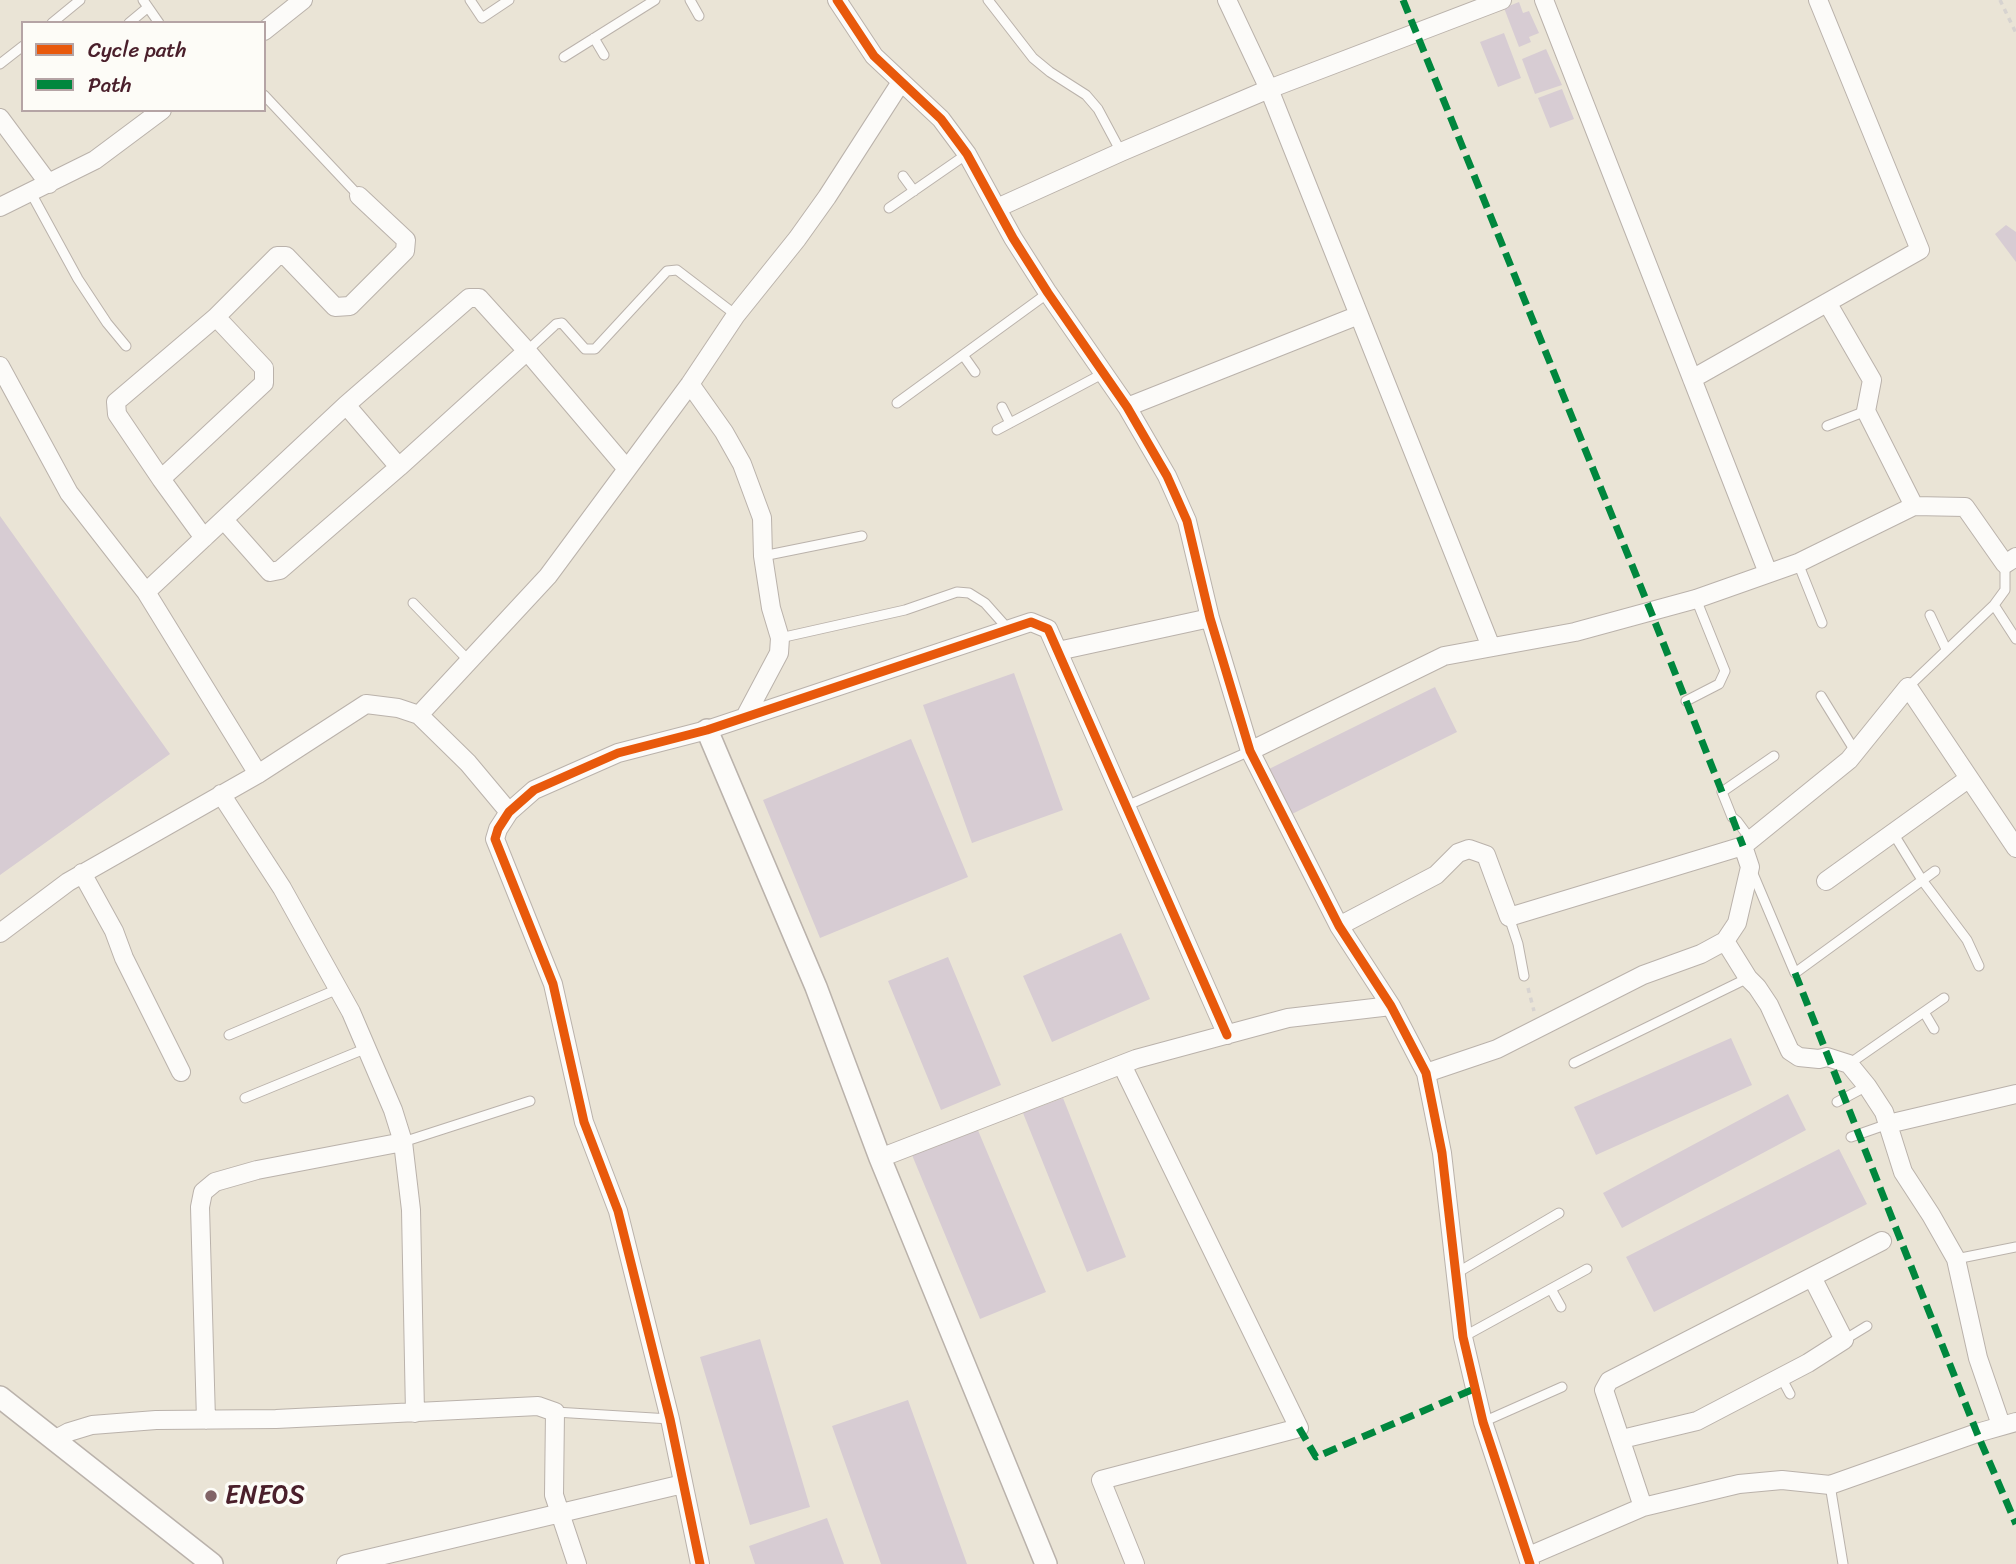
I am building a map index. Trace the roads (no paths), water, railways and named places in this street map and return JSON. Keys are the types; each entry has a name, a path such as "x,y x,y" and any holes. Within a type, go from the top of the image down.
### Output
{"street":[{"path":"266,29 303,0"},
{"path":"837,0 874,56 941,119 967,155 1048,293 1127,407 1167,476 1187,521 1210,618 1250,751 1339,926 1391,1006 1426,1073 1442,1153 1462,1337 1483,1422 1529,1560 1643,1507 1739,1485 1782,1480 1830,1485 2008,1423 1978,1358 1956,1259 1903,1172 1884,1112 1849,1064 1827,1057 1809,1063 1790,1051 1769,1004 1748,978 1725,941"},
{"path":"1227,0 1269,89 1491,647"},
{"path":"997,208 1269,89 1503,0"},
{"path":"1544,0 1768,573"},
{"path":"1692,379 1920,250 1818,0"},
{"path":"419,715 548,576 690,384 736,315 797,239 901,82"},
{"path":"0,207 95,160 159,112"},
{"path":"0,118 49,184"},
{"path":"204,538 117,414 116,402 216,317 277,256 286,256 335,307 350,306 405,251 406,240 359,196"},
{"path":"146,592 346,405 469,298 479,298 627,469"},
{"path":"1828,304 1872,380 1866,411 1914,506"},
{"path":"1127,407 1359,315"},
{"path":"162,479 264,383 264,368 216,317"},
{"path":"224,520 270,572 280,570 527,351"},
{"path":"0,366 69,493 146,592 258,774"},
{"path":"690,384 724,432 742,464 762,518 763,556 771,608 780,638 779,653 745,718"},
{"path":"346,405 399,467"},
{"path":"1250,751 1444,656 1575,632 1696,599 1798,563 1914,506 1965,507 2011,560"},
{"path":"1058,651 1210,618"},
{"path":"700,1564 670,1419 618,1211 584,1122 553,984 495,839 509,812 534,790 618,753 745,718 1031,622 1048,629 1124,807 1227,1035"},
{"path":"1339,926 1436,875 1458,853 1469,849 1486,855 1509,917 1747,843 1816,790 1856,752 1908,687 2016,848"},
{"path":"0,933 82,873 258,774 366,704 398,708 419,715 468,763 509,812"},
{"path":"707,730 816,987 880,1158 1046,1564"},
{"path":"1826,881 1968,779"},
{"path":"221,793 282,888 338,989 393,1110 403,1142 411,1210 415,1413"},
{"path":"1426,1073 1497,1049 1643,975 1701,954 1725,941 1737,923 1750,867 1747,843"},
{"path":"82,873 114,931 124,958 181,1072"},
{"path":"880,1158 1122,1065 1288,1018 1391,1006"},
{"path":"1122,1065 1299,1428 1101,1480 1135,1564"},
{"path":"1888,1124 2016,1094"},
{"path":"206,1420 200,1207 203,1192 215,1182 257,1170 403,1142"},
{"path":"1643,1507 1604,1390 1609,1381 1882,1241"},
{"path":"1622,1439 1697,1421 1844,1340 1812,1278"},
{"path":"0,1397 212,1564"},
{"path":"54,1440 92,1425 156,1420 415,1413 538,1406 555,1412 554,1495 578,1564"},
{"path":"346,1564 683,1484"}],"lane":[{"path":"54,21 80,0"},
{"path":"470,0 482,18 509,0"},
{"path":"564,57 655,0"},
{"path":"690,0 699,16"},
{"path":"988,0 1033,58 1086,95 1098,109 1121,152"},
{"path":"131,21 145,4 158,21"},
{"path":"594,38 604,55"},
{"path":"0,64 21,48"},
{"path":"266,97 359,196"},
{"path":"890,208 967,155"},
{"path":"904,176 914,191"},
{"path":"31,193 78,279 126,346"},
{"path":"527,351 556,324 562,323 585,349 595,349 667,271 677,270 736,315"},
{"path":"897,403 1048,293"},
{"path":"962,355 975,372"},
{"path":"997,430 1104,373"},
{"path":"1002,407 1010,423"},
{"path":"1827,426 1866,411"},
{"path":"763,556 862,536"},
{"path":"1908,687 1994,605 2005,590 2011,560"},
{"path":"1798,563 1822,623"},
{"path":"780,638 905,610 957,592 969,593 985,603 1009,630"},
{"path":"1686,701 1719,684 1725,671 1696,599"},
{"path":"414,603 469,661"},
{"path":"1994,605 2016,639"},
{"path":"1930,615 1946,649"},
{"path":"1821,696 1856,752"},
{"path":"1124,807 1250,751"},
{"path":"1747,843 1722,792 1774,757"},
{"path":"1893,834 1922,880 1966,940 1979,966"},
{"path":"1750,867 1795,973 1935,872"},
{"path":"1509,917 1524,975"},
{"path":"1574,1063 1748,978"},
{"path":"229,1035 338,989"},
{"path":"1849,1064 1944,998"},
{"path":"1924,1012 1934,1029"},
{"path":"245,1098 367,1048"},
{"path":"1837,1102 1867,1086"},
{"path":"403,1142 530,1101"},
{"path":"1851,1137 1888,1124"},
{"path":"1455,1274 1559,1213"},
{"path":"1956,1259 2016,1247"},
{"path":"1462,1337 1587,1269"},
{"path":"1551,1289 1560,1307"},
{"path":"1844,1340 1867,1326"},
{"path":"1781,1377 1790,1394"},
{"path":"1483,1422 1562,1387"},
{"path":"555,1412 670,1419"},
{"path":"1830,1485 1843,1564"}],"place":[{"name":"ENEOS","path":"211,1496"}]}
